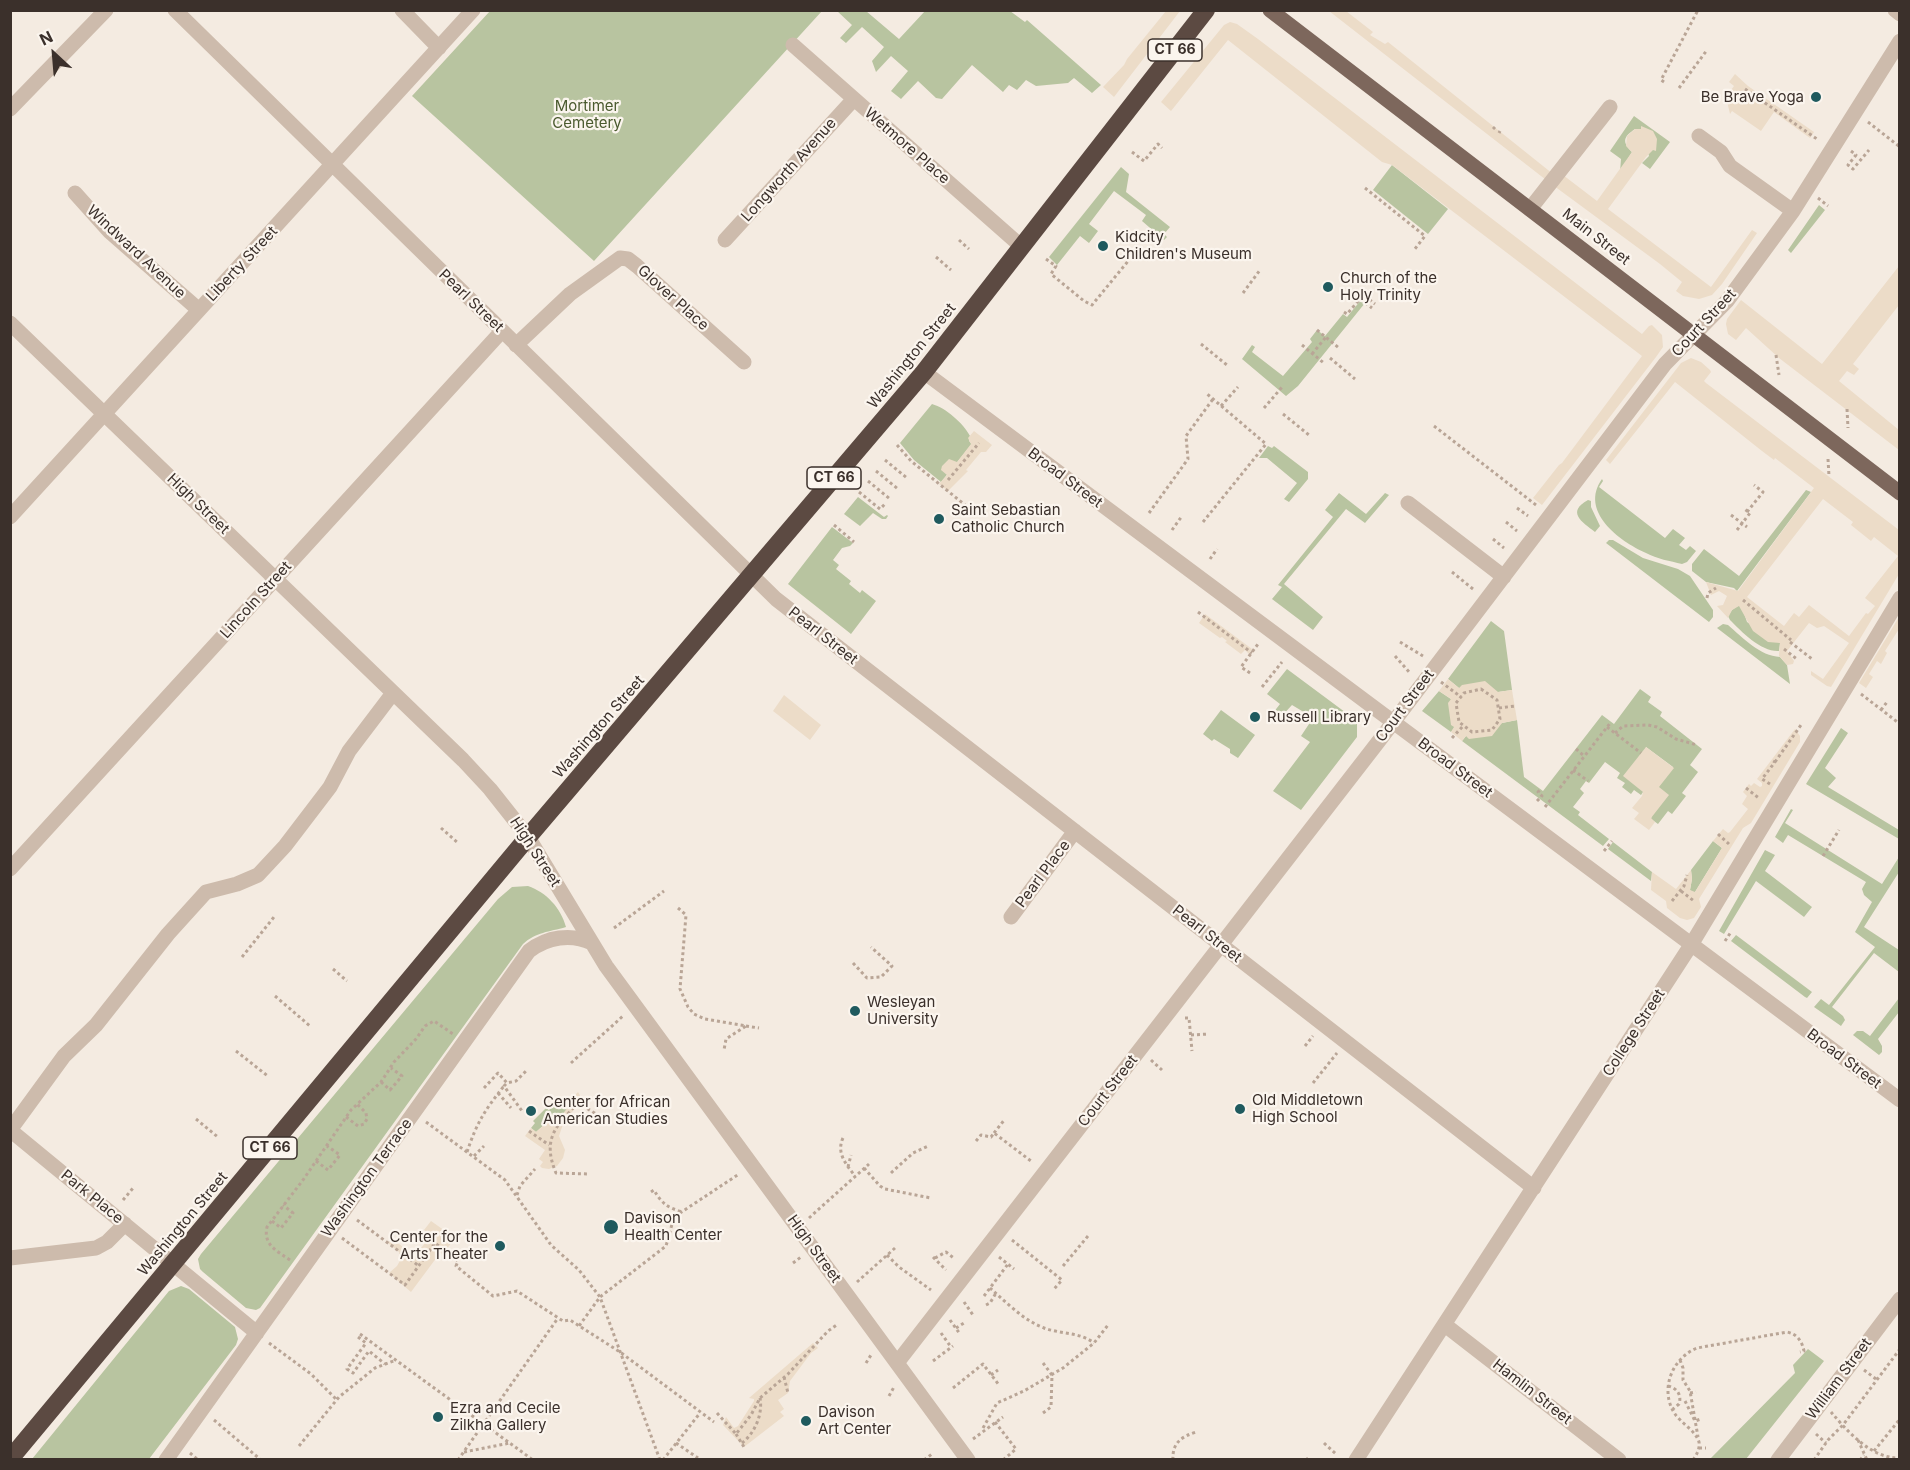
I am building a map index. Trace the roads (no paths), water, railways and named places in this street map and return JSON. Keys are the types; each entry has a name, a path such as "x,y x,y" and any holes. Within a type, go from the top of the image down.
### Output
{"highway":[{"name":"Washington Street","path":"10,1459 528,837 924,372 1206,10"}],"main road":[{"name":"Main Street","path":"1270,10 1899,492"}],"street":[{"path":"10,109 106,10"},
{"name":"Pearl Street","path":"176,10 776,599 1534,1188"},
{"path":"402,10 440,48"},
{"name":"Liberty Street","path":"10,517 333,166 473,10"},
{"path":"1895,10 1899,14"},
{"name":"Court Street","path":"897,1363 1393,722 1665,364 1727,301 1793,211 1899,41"},
{"name":"Wetmore Place","path":"793,45 1022,247"},
{"name":"Longworth Avenue","path":"725,240 854,100"},
{"path":"1530,209 1610,107"},
{"path":"1699,136 1721,152 1730,166 1793,211"},
{"name":"Windward Avenue","path":"75,193 109,231 199,310"},
{"name":"Glover Place","path":"516,345 570,294 620,258 628,259 637,266 744,362"},
{"name":"High Street","path":"10,323 490,789 528,837 606,966 968,1460"},
{"name":"Lincoln Street","path":"10,869 502,332"},
{"name":"Broad Street","path":"924,372 1899,1100"},
{"path":"1408,503 1504,577"},
{"name":"College Street","path":"1356,1460 1691,945 1899,598"},
{"path":"10,1130 64,1056 96,1025 168,934 206,892 237,884 258,875 285,846 330,787 349,750 393,693"},
{"name":"Pearl Place","path":"1011,917 1075,831"},
{"name":"Washington Terrace","path":"166,1460 529,951 540,943 572,937 592,943"},
{"name":"Park Place","path":"10,1130 257,1333"},
{"path":"10,1258 96,1248 112,1238 125,1224"},
{"name":"William Street","path":"1778,1460 1899,1299"},
{"name":"Hamlin Street","path":"1444,1325 1619,1460"}],"place":[{"name":"Be Brave Yoga","path":"1816,97"},
{"name":"Kidcity Children's Museum","path":"1103,246"},
{"name":"Church of the Holy Trinity","path":"1328,287"},
{"name":"Saint Sebastian Catholic Church","path":"939,519"},
{"name":"Russell Library","path":"1255,717"},
{"name":"Wesleyan University","path":"855,1011"},
{"name":"Old Middletown High School","path":"1240,1109"},
{"name":"Center for African American Studies","path":"531,1111"},
{"name":"Davison Health Center","path":"611,1227"},
{"name":"Center for the Arts Theater","path":"500,1246"},
{"name":"Ezra and Cecile Zilkha Gallery","path":"438,1417"},
{"name":"Davison Art Center","path":"806,1421"}],"park label":[{"name":"Mortimer Cemetery","path":"587,114"}]}
